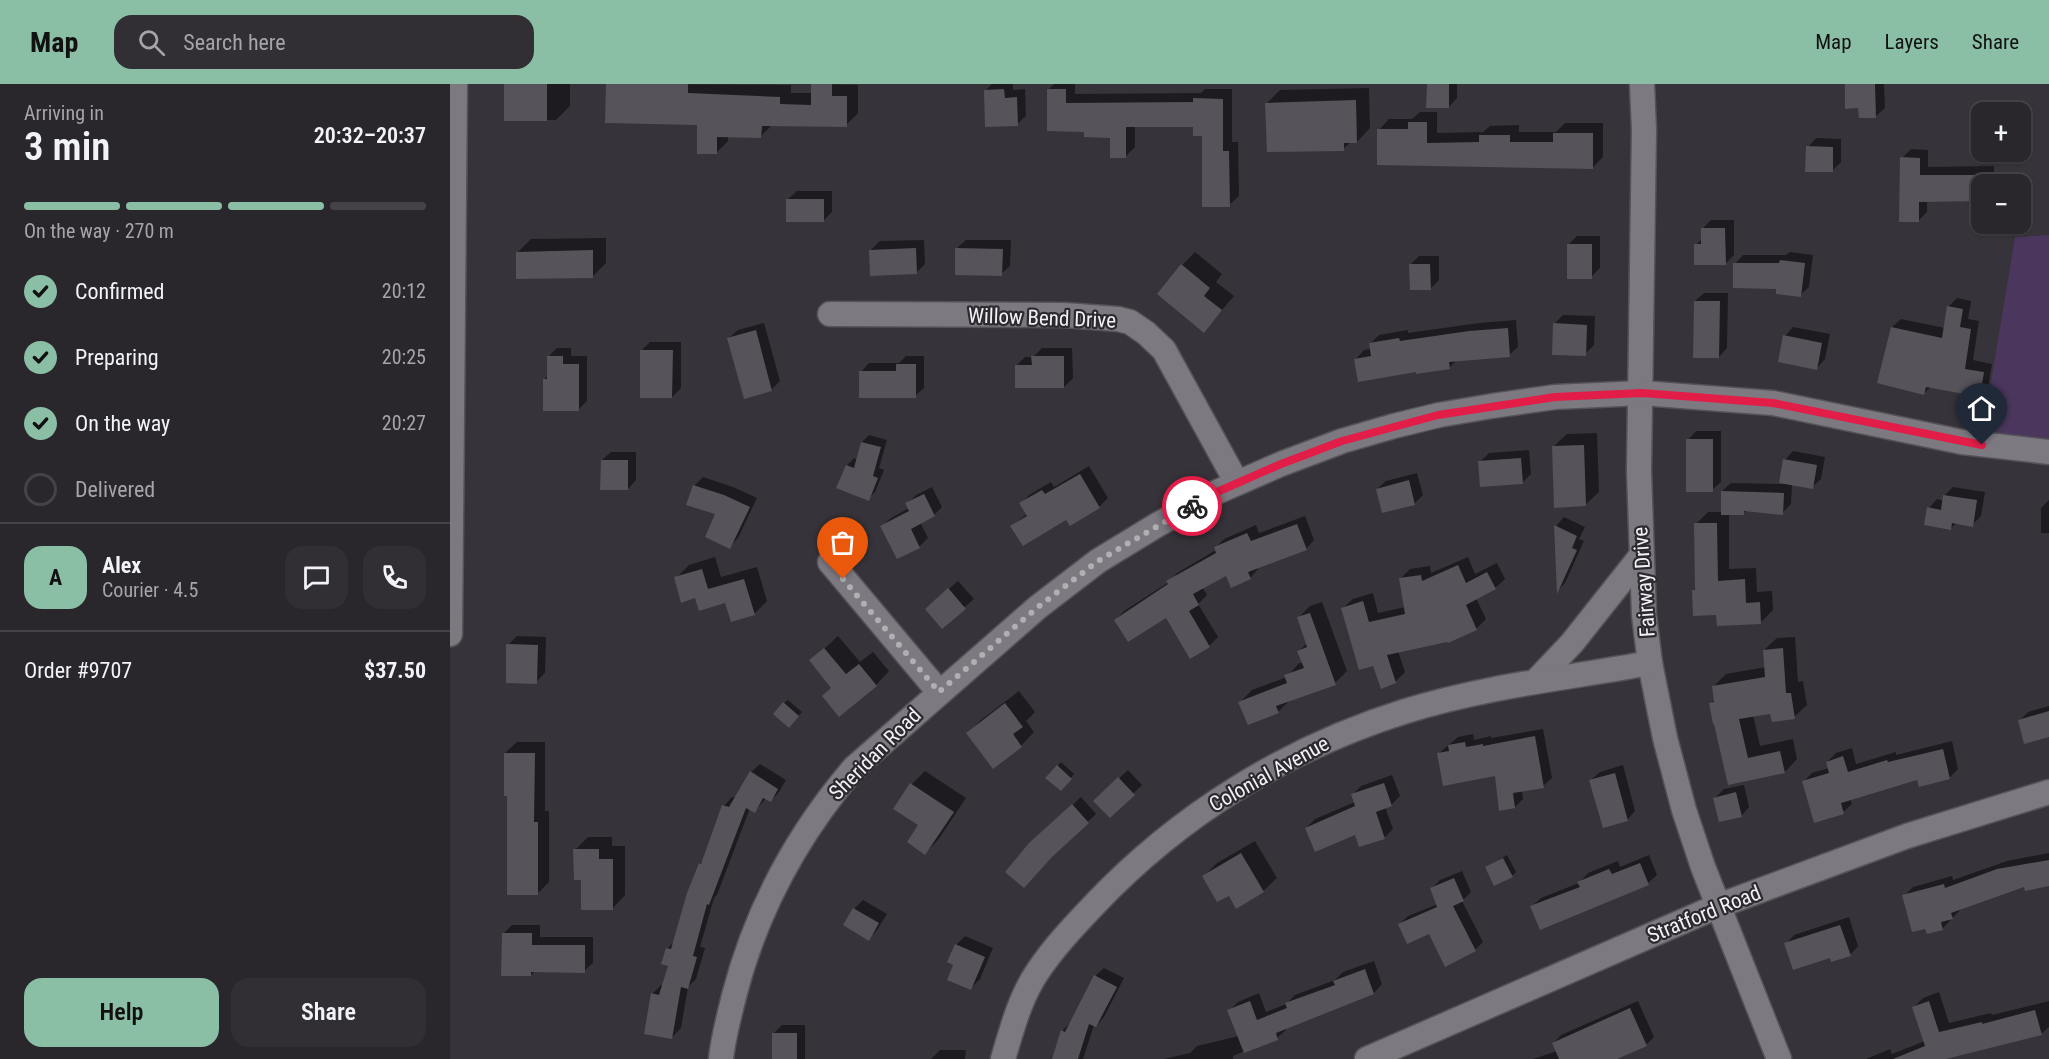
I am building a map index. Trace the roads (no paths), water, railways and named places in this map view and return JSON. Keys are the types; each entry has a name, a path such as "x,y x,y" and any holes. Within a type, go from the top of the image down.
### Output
{"street":[{"path":"450,634 455,84"},
{"name":"Fairway Drive","path":"1642,84 1644,130 1642,393 1639,471 1644,615 1650,663 1665,738 1684,810 1718,906 1779,1059"},
{"name":"Willow Bend Drive","path":"830,314 1064,315 1130,322 1164,350 1237,483"},
{"name":"Sheridan Road","path":"721,1059 723,1041 742,964 772,887 802,836 831,795 854,768 1038,607 1098,561 1157,525 1237,483 1342,441 1438,415 1555,397 1642,393 1773,403 1962,442 2049,452"},
{"path":"1536,681 1572,643 1641,556"},
{"path":"830,562 939,692"},
{"name":"Colonial Avenue","path":"1003,1059 1019,1006 1037,972 1067,933 1120,878 1176,830 1273,767 1312,747 1362,726 1408,711 1497,687 1650,663"},
{"name":"Stratford Road","path":"1367,1059 1718,906 1907,837 2049,792"}]}
